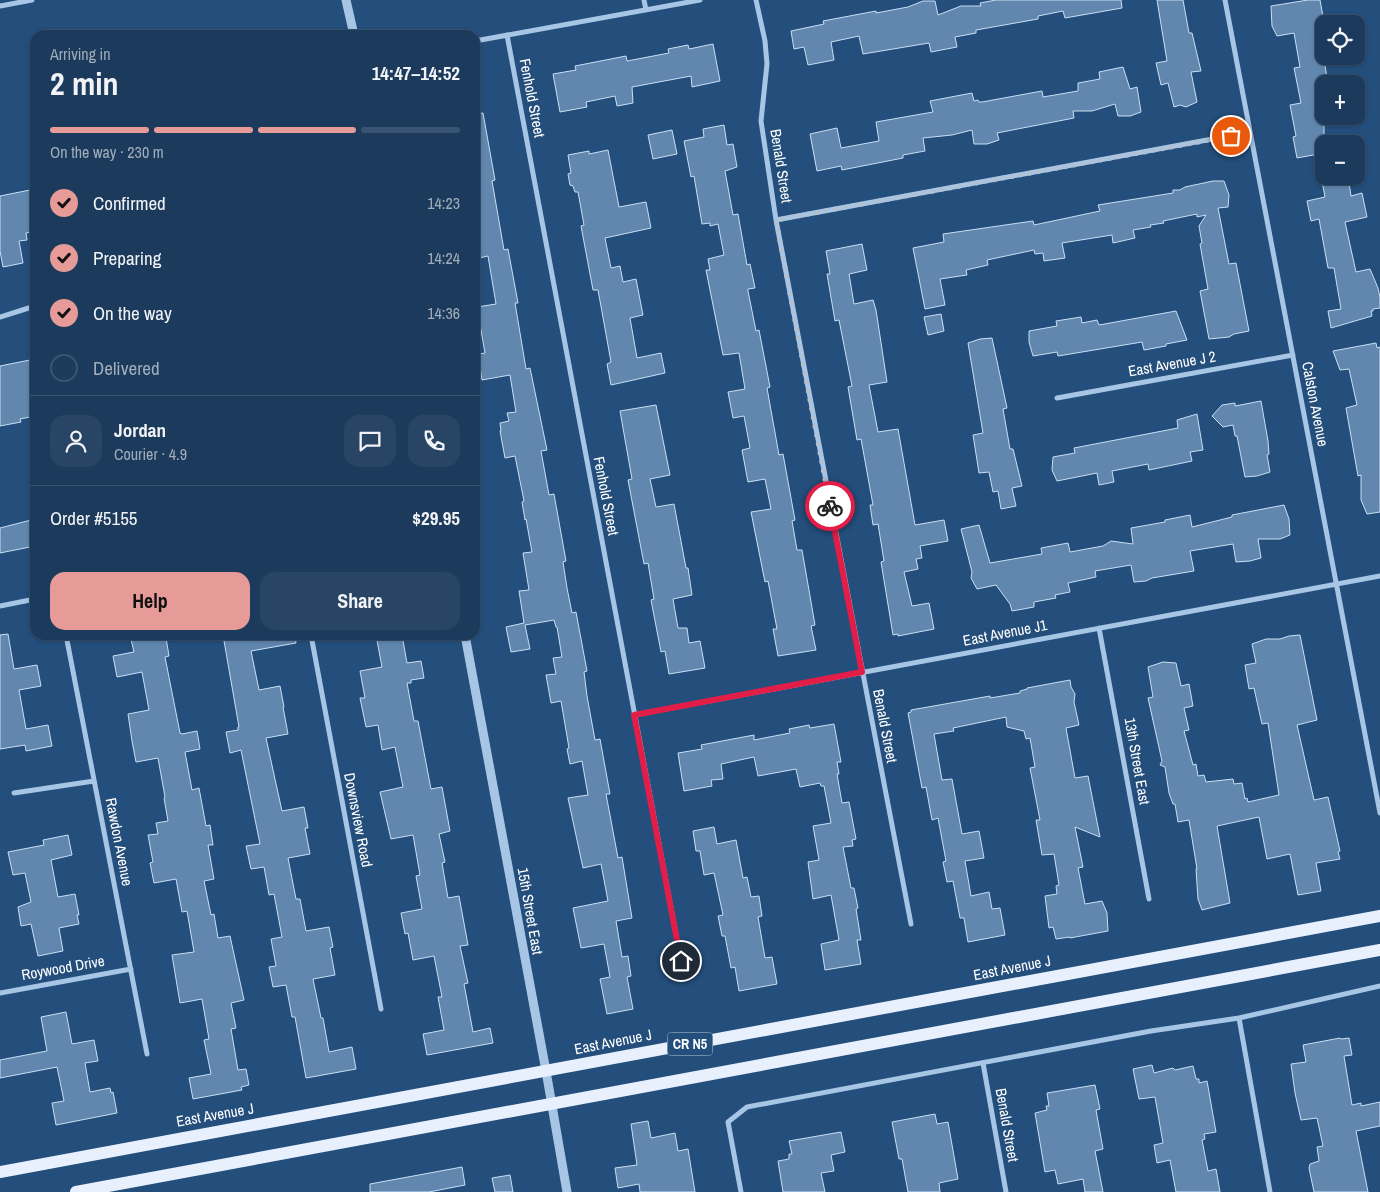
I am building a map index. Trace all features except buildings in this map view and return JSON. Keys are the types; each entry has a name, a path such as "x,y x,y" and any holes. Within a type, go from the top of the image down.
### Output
{"main road":[{"name":"East Avenue J","path":"0,1172 1380,916"},
{"name":"CR N5","path":"76,1192 1380,950"}],"street":[{"path":"0,6 32,0"},
{"path":"346,0 353,30"},
{"path":"644,0 646,10"},
{"path":"480,40 700,0"},
{"name":"Benald Street","path":"756,0 765,41 767,64 762,121 776,220 911,924"},
{"name":"Calston Avenue","path":"1225,0 1380,813"},
{"name":"Fenhold Street","path":"507,35 681,961"},
{"path":"776,220 1250,132"},
{"path":"0,317 30,308"},
{"name":"East Avenue J 2","path":"1056,398 1292,355"},
{"name":"East Avenue J1","path":"634,715 1380,576"},
{"path":"0,606 30,600"},
{"name":"13th Street East","path":"1099,628 1149,899"},
{"name":"Rawdon Avenue","path":"67,640 147,1054"},
{"name":"Downsview Road","path":"312,640 381,1009"},
{"name":"15th Street East","path":"466,640 567,1192"},
{"path":"14,794 94,781"},
{"name":"Roywood Drive","path":"0,993 130,969"},
{"path":"740,1192 728,1122 747,1107 1141,1033 1239,1018 1380,986"},
{"path":"1239,1018 1270,1192"},
{"name":"Benald Street","path":"984,1063 1006,1192"}],"way so far":[{"path":"830,506 776,220 1231,136"}],"route":[{"path":"681,961 634,715 862,672 830,506"}]}
